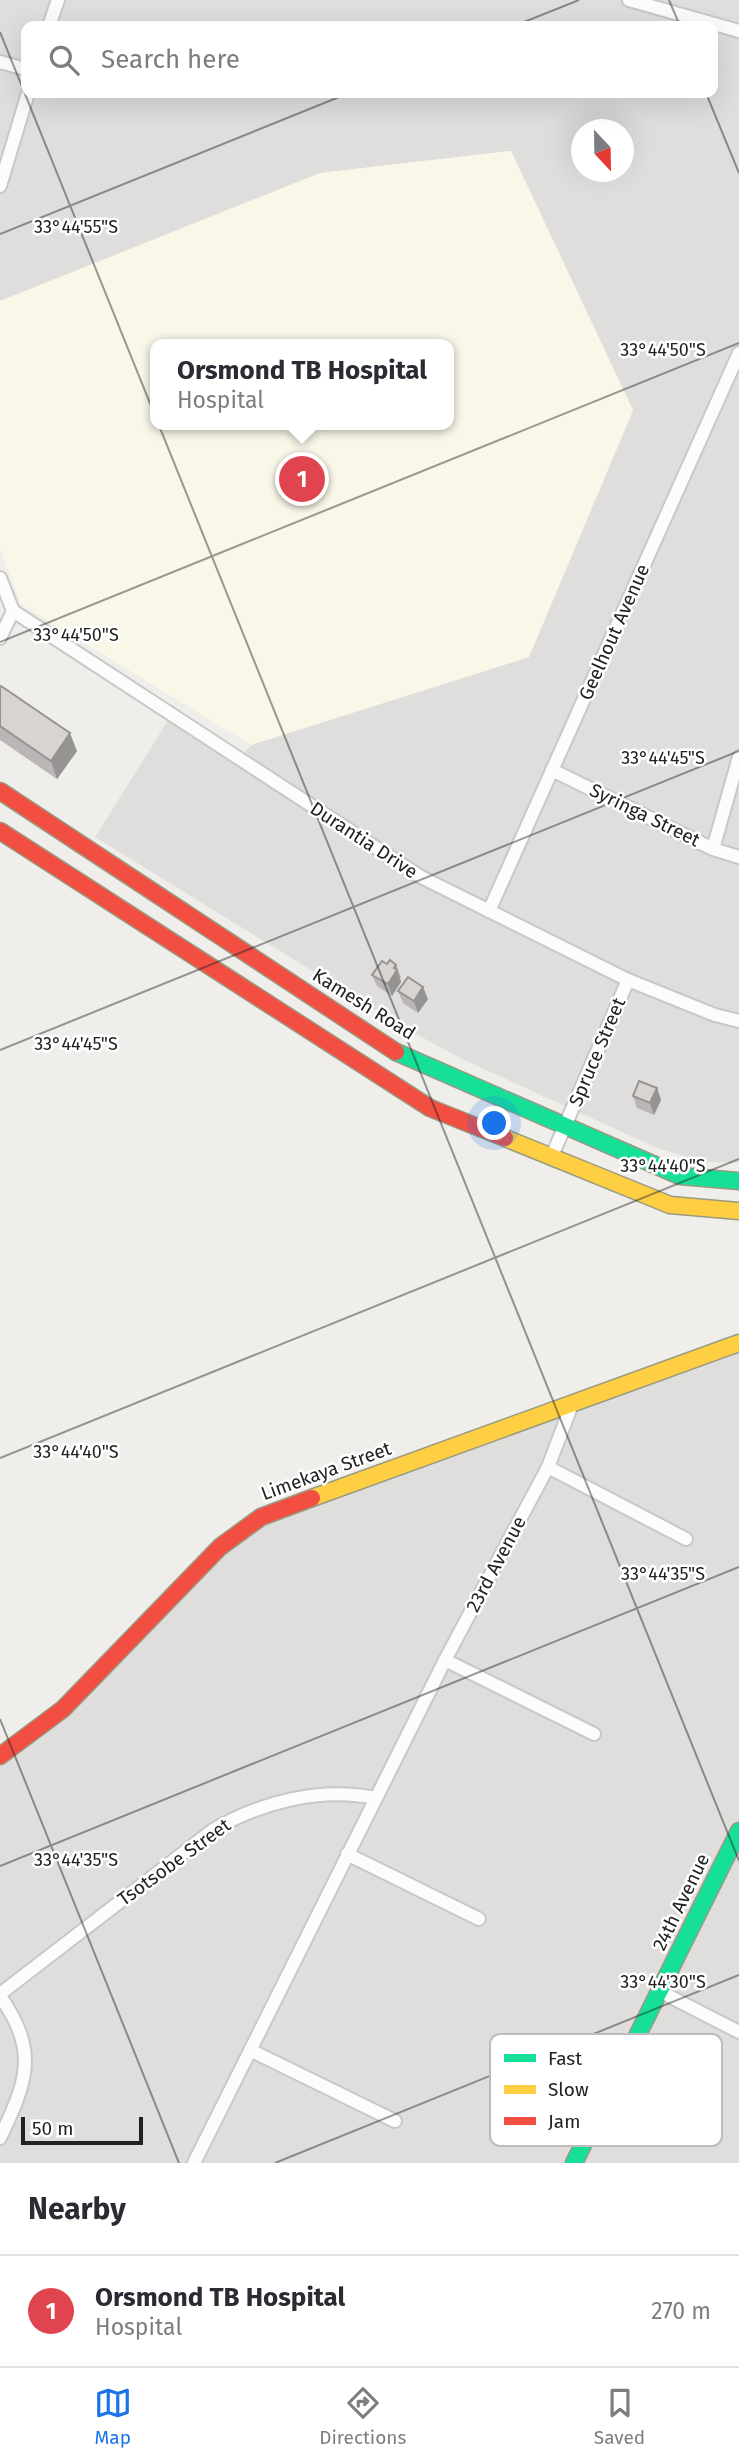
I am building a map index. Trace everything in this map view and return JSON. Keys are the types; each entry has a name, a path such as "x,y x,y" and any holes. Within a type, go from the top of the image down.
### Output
{"main road":[{"name":"Kamesh Road","path":"0,791 394,1051 680,1176 739,1181"},
{"path":"0,831 430,1108 670,1205 739,1212"},
{"name":"Limekaya Street","path":"0,1756 63,1709 220,1547 246,1525 299,1502 571,1407 739,1343"},
{"name":"24th Avenue","path":"640,2034 739,1831"},
{"name":"24th Avenue","path":"574,2163 583,2146"}],"street":[{"path":"51,21 58,0"},
{"path":"629,0 704,21"},
{"path":"718,25 739,31"},
{"path":"0,62 21,68"},
{"path":"0,186 26,98"},
{"name":"Geelhout Avenue","path":"489,911 739,353"},
{"path":"0,578 13,611 0,638"},
{"name":"Durantia Drive","path":"13,611 421,877 628,980 715,1015 739,1021"},
{"path":"713,849 739,757"},
{"name":"Syringa Street","path":"552,771 713,849 739,857"},
{"name":"Spruce Street","path":"551,1158 628,980"},
{"name":"23rd Avenue","path":"194,2163 445,1660 548,1467 571,1407"},
{"path":"548,1467 686,1539"},
{"path":"445,1660 594,1734"},
{"name":"Tsotsobe Street","path":"0,1995 213,1830 236,1816 315,1795 338,1792 375,1798"},
{"path":"347,1854 479,1919"},
{"path":"661,1992 739,2032"},
{"path":"0,1995 17,2023 26,2047 26,2067 24,2084 0,2138"},
{"path":"250,2050 395,2121"}],"shaded area":[{"path":"0,0 739,0 739,1163 705,1162 657,1148 462,1059 405,1028 95,837 172,714 240,759 251,745 529,657 633,411 511,151 320,173 0,301"},
{"path":"511,151 633,410 529,657 251,745 21,604 0,548 0,301 320,173"},
{"path":"739,1343 739,2163 0,2163 0,1756 261,1517"}],"building":[{"path":"1,686 70,733 51,761 0,726"},
{"path":"390,960 397,970 388,984 372,975 382,961 387,964"},
{"path":"408,977 423,987 414,1001 398,991"},
{"path":"639,1081 657,1088 650,1103 633,1096"}],"traffic: fast":[{"path":"396,1052 680,1176 739,1181"},
{"path":"638,2034 739,1831"},
{"path":"574,2163 582,2146"}],"traffic: slow":[{"path":"505,1138 670,1205 739,1211"},
{"path":"312,1498 739,1343"}],"traffic: jam":[{"path":"0,791 396,1052"},
{"path":"0,831 430,1108 505,1138"},
{"path":"0,1756 63,1709 220,1547 261,1517 312,1498"}],"place":[{"name":"Orsmond TB Hospital","path":"302,479"}]}
